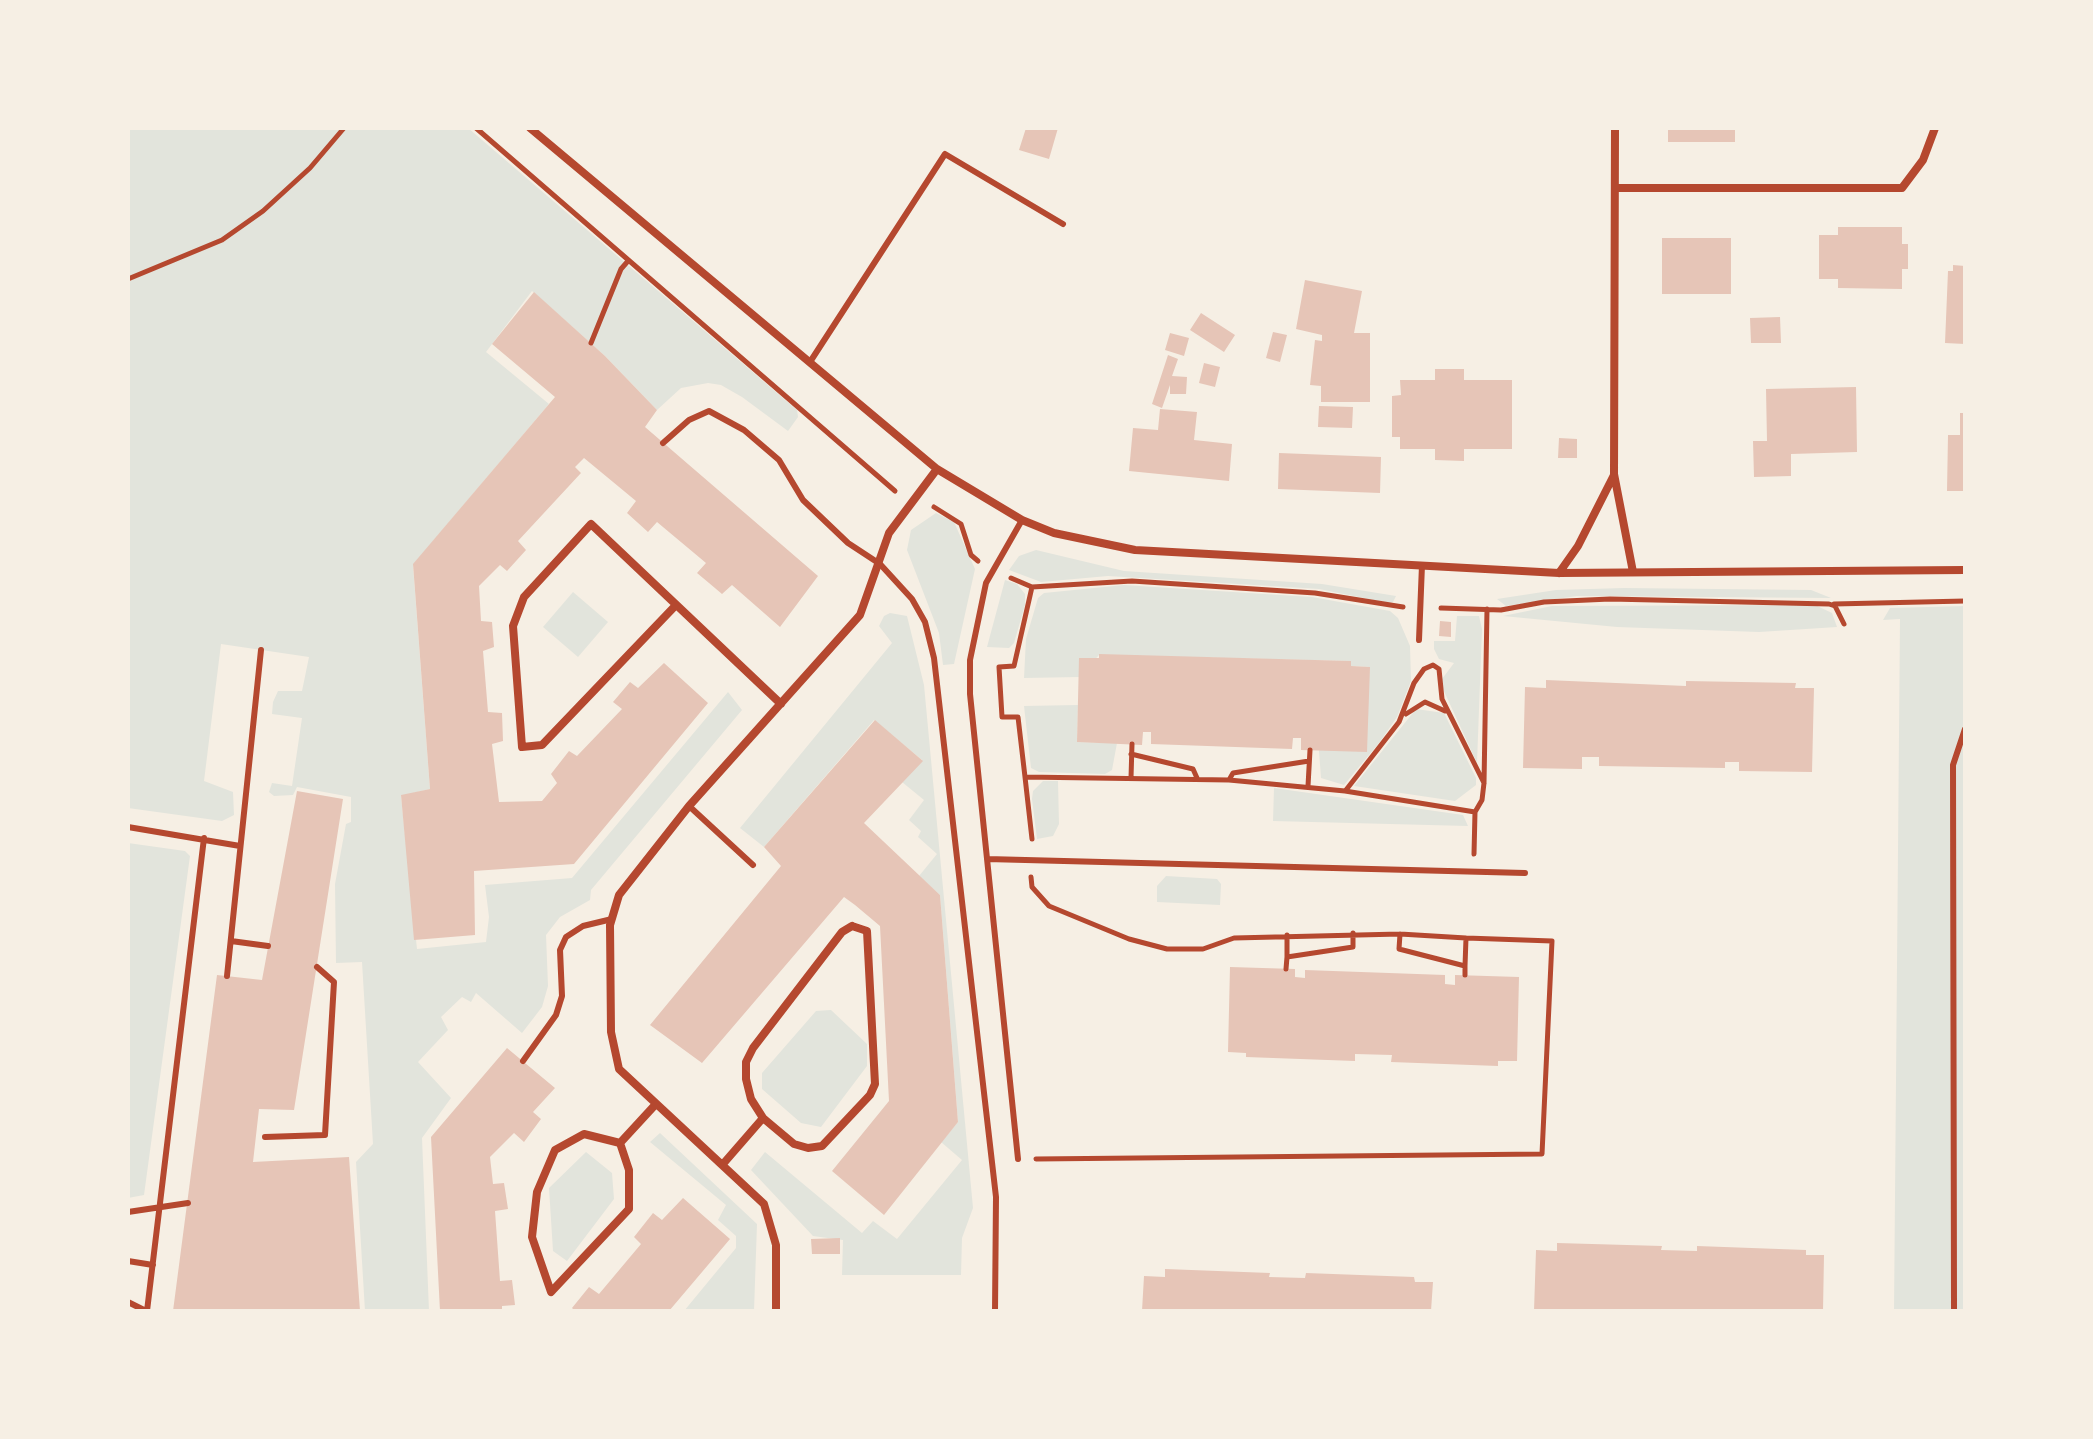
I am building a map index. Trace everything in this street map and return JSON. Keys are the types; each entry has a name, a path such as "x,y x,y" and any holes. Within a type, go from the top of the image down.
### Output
{"street":[{"path":"530,128 937,469 1022,520 1054,533 1135,550 1559,573 1965,570"},
{"path":"1615,128 1614,474 1633,572"},
{"path":"1615,188 1902,188 1923,160 1935,128"},
{"path":"776,1311 776,1245 764,1204 619,1069 611,1032 612,919 619,895 689,806 860,615 889,533 937,469"},
{"path":"1559,573 1578,546 1614,474"},
{"path":"676,605 542,745 522,747 513,626 524,597 591,524 781,704"},
{"path":"852,926 861,926 867,931 875,1084 822,1146 794,1144 763,1118 751,1099 746,1079 746,1062 753,1048 842,932 852,926"},
{"path":"620,1143 655,1105"},
{"path":"723,1164 763,1118"},
{"path":"584,1134 620,1143 629,1170 629,1209 551,1292 532,1237 537,1192 555,1150 584,1134"}],"lane":[{"path":"810,362 945,154 1063,224"},
{"path":"663,443 689,420 709,411 744,430 779,460 803,500 848,543 880,564 912,599 925,622 934,658 996,1197 995,1311"},
{"path":"1018,1159 970,660 993,568 1022,520"},
{"path":"1419,640 1422,565"},
{"path":"227,976 261,650"},
{"path":"1954,1311 1953,765 1965,729"},
{"path":"689,806 753,865"},
{"path":"128,827 240,846"},
{"path":"128,1302 146,1311 204,838"},
{"path":"987,859 1525,873"},
{"path":"523,1061 556,1015 562,996 560,950 566,937 583,926 612,919"},
{"path":"231,941 268,946"},
{"path":"265,1137 325,1135 334,982 317,967"},
{"path":"128,1212 188,1203"},
{"path":"128,1261 153,1265"}],"path":[{"path":"128,279 222,240 286,189 344,128"},
{"path":"476,128 879,474 887,488 953,516 961,524 971,555 1032,587 1132,581 1315,593 1380,606 1419,608 1487,609 1610,599 1829,604 1965,601"},
{"path":"591,343 621,269 628,261"},
{"path":"1018,1159 1542,1154 1552,941 1353,933 1234,938 1203,949 1167,949 1129,939 1049,906 1032,887 1018,717 1002,717 999,667 1014,666 1032,587"},
{"path":"1829,604 1835,606 1844,624"},
{"path":"1473,873 1475,812 1482,800 1484,783 1487,609"},
{"path":"1399,722 1414,683 1424,669 1433,665 1439,669 1440,691 1449,714 1484,783"},
{"path":"1345,791 1399,722 1418,703 1435,704 1449,714"},
{"path":"1131,778 1132,744"},
{"path":"1308,786 1310,750"},
{"path":"1131,754 1193,769 1198,779"},
{"path":"1229,780 1233,773 1309,761"},
{"path":"1025,777 1198,779 1308,786 1475,812"},
{"path":"1287,957 1353,947 1353,933"},
{"path":"1400,934 1399,949 1465,966"},
{"path":"1286,969 1287,935"},
{"path":"1465,975 1466,938"}],"shaded area":[{"path":"128,128 468,128 797,410 798,417 788,431 742,397 721,385 708,383 681,388 657,410 605,356 532,291 486,352 549,404 413,565 430,789 401,796 417,949 486,942 489,917 485,885 572,878 728,692 742,710 591,890 590,900 560,917 546,935 548,986 542,1007 522,1033 476,993 471,1002 462,997 441,1017 448,1030 418,1062 451,1098 422,1138 429,1311 365,1311 356,1162 373,1144 362,962 336,963 335,884 346,824 351,822 351,797 297,787 293,795 274,796 269,792 272,783 292,786 302,718 272,714 273,702 278,691 302,691 309,657 221,644 204,781 233,792 234,815 222,821 128,808"},
{"path":"936,513 954,522 975,569 954,664 943,665 939,633 907,550 911,530"},
{"path":"1036,550 1124,571 1322,584 1396,596 1393,602 1388,603 1319,589 1108,576 1041,582 1009,570 1019,556"},
{"path":"1005,580 1017,584 1025,594 1025,605 1014,643 1009,648 987,647"},
{"path":"1124,585 1312,597 1390,611 1398,618 1410,646 1411,681 1397,717 1344,785 1321,778 1319,751 1369,667 1351,666 1351,661 1099,655 1079,677 1024,678 1026,639 1038,598 1044,593"},
{"path":"1556,590 1811,590 1831,598 1577,596 1506,606 1497,599"},
{"path":"573,592 608,622 578,657 543,627"},
{"path":"1815,605 1832,613 1837,627 1759,632 1617,627 1503,616 1552,606"},
{"path":"1965,606 1965,1311 1894,1311 1900,619 1883,620 1890,608"},
{"path":"890,613 907,616 924,685 973,1208 962,1238 961,1275 842,1275 843,1240 813,1236 751,1170 765,1152 862,1233 873,1221 897,1239 962,1160 941,1142 958,1122 940,895 919,876 937,854 918,837 921,831 909,820 924,800 902,782 922,760 874,720 764,847 740,828 892,643 879,626 884,616"},
{"path":"1457,616 1479,616 1482,629 1477,763 1443,689 1442,679 1454,663 1439,659 1434,649 1434,641 1455,641"},
{"path":"1078,705 1077,742 1117,743 1112,770 1105,774 1039,772 1031,768 1024,706"},
{"path":"1416,709 1444,713 1476,778 1476,785 1455,801 1354,786"},
{"path":"1043,781 1058,781 1059,824 1053,836 1037,839 1032,799 1033,791"},
{"path":"1274,788 1463,815 1468,826 1273,821"},
{"path":"128,843 185,851 190,856 144,1195 128,1198"},
{"path":"1166,876 1217,879 1221,884 1220,905 1157,902 1157,886"},
{"path":"831,1010 867,1044 867,1066 821,1127 801,1123 762,1089 762,1073 816,1011"},
{"path":"660,1133 757,1224 754,1311 684,1311 736,1248 736,1236 718,1220 726,1205 650,1142"},
{"path":"586,1152 612,1173 614,1199 567,1261 553,1251 549,1188"}],"building":[{"path":"1026,128 1058,128 1049,159 1019,150"},
{"path":"1668,128 1735,128 1735,142 1668,142"},
{"path":"1838,227 1902,227 1902,244 1908,244 1908,269 1902,269 1902,289 1838,288 1838,279 1819,279 1819,235 1838,235"},
{"path":"1662,238 1731,238 1731,294 1662,294"},
{"path":"1953,265 1965,266 1965,344 1945,343 1948,271 1953,271"},
{"path":"1305,280 1362,291 1354,333 1370,333 1370,402 1321,402 1321,386 1310,385 1315,340 1322,341 1322,335 1296,329"},
{"path":"534,292 605,356 657,410 645,427 818,576 780,627 732,585 722,594 697,573 706,563 657,522 648,532 627,513 636,501 584,458 575,467 581,473 518,541 526,550 507,571 500,565 479,586 481,621 492,622 494,647 483,651 488,712 502,713 503,741 492,744 499,802 542,801 557,783 551,774 569,751 577,756 622,709 613,702 630,682 638,688 664,663 708,703 574,864 474,871 475,935 414,940 401,795 430,789 413,564 555,397 492,344"},
{"path":"1201,313 1235,335 1224,352 1190,330"},
{"path":"1780,317 1781,343 1751,343 1750,318"},
{"path":"1273,332 1287,335 1280,362 1266,358"},
{"path":"1170,333 1189,338 1184,356 1165,350"},
{"path":"1168,355 1178,359 1172,376 1187,377 1186,394 1170,394 1170,385 1162,408 1152,404"},
{"path":"1204,363 1220,367 1215,387 1199,383"},
{"path":"1435,369 1464,369 1464,380 1512,380 1512,449 1464,449 1464,461 1435,460 1435,449 1400,449 1400,437 1392,437 1392,396 1401,395 1400,380 1435,380"},
{"path":"1856,387 1857,452 1791,454 1791,476 1754,477 1753,441 1767,441 1766,389"},
{"path":"1319,406 1353,407 1352,428 1318,427"},
{"path":"1160,409 1197,412 1194,440 1232,444 1229,481 1129,471 1133,428 1158,430"},
{"path":"1960,413 1965,413 1965,491 1947,491 1948,435 1960,435"},
{"path":"1559,438 1577,439 1577,458 1558,458"},
{"path":"1279,453 1381,457 1380,493 1278,489"},
{"path":"1440,621 1451,622 1451,637 1439,636"},
{"path":"1099,654 1351,661 1351,666 1370,667 1367,752 1301,750 1301,738 1293,738 1292,749 1151,744 1151,732 1143,732 1142,745 1077,742 1079,658 1099,658"},
{"path":"1546,680 1686,686 1686,681 1796,683 1795,688 1814,688 1812,772 1739,771 1739,762 1725,762 1725,768 1599,766 1599,757 1582,757 1582,769 1523,768 1525,687 1546,688"},
{"path":"875,720 923,761 864,823 940,895 958,1122 884,1215 832,1171 889,1101 880,926 855,905 844,897 702,1063 650,1025 781,866 764,847"},
{"path":"297,791 343,799 294,1110 259,1109 253,1162 349,1157 360,1311 173,1311 217,975 262,980"},
{"path":"1230,967 1295,969 1295,977 1305,978 1305,970 1445,975 1445,984 1455,985 1455,975 1519,977 1517,1061 1498,1061 1498,1066 1391,1062 1392,1055 1355,1054 1355,1061 1246,1057 1246,1053 1228,1052"},
{"path":"507,1048 555,1088 533,1112 541,1119 524,1142 514,1133 490,1157 493,1184 504,1183 508,1209 495,1211 500,1281 512,1280 515,1305 502,1306 502,1311 440,1311 431,1137"},
{"path":"683,1198 730,1239 669,1311 575,1311 572,1308 589,1287 599,1294 641,1244 634,1237 653,1213 662,1220"},
{"path":"840,1238 840,1254 812,1254 811,1239"},
{"path":"1557,1243 1662,1246 1661,1250 1697,1251 1697,1246 1806,1250 1806,1255 1824,1255 1823,1311 1534,1311 1536,1250 1557,1251"},
{"path":"1165,1269 1270,1273 1269,1277 1305,1278 1306,1273 1414,1277 1415,1282 1433,1282 1431,1311 1142,1311 1144,1276 1165,1277"}]}
